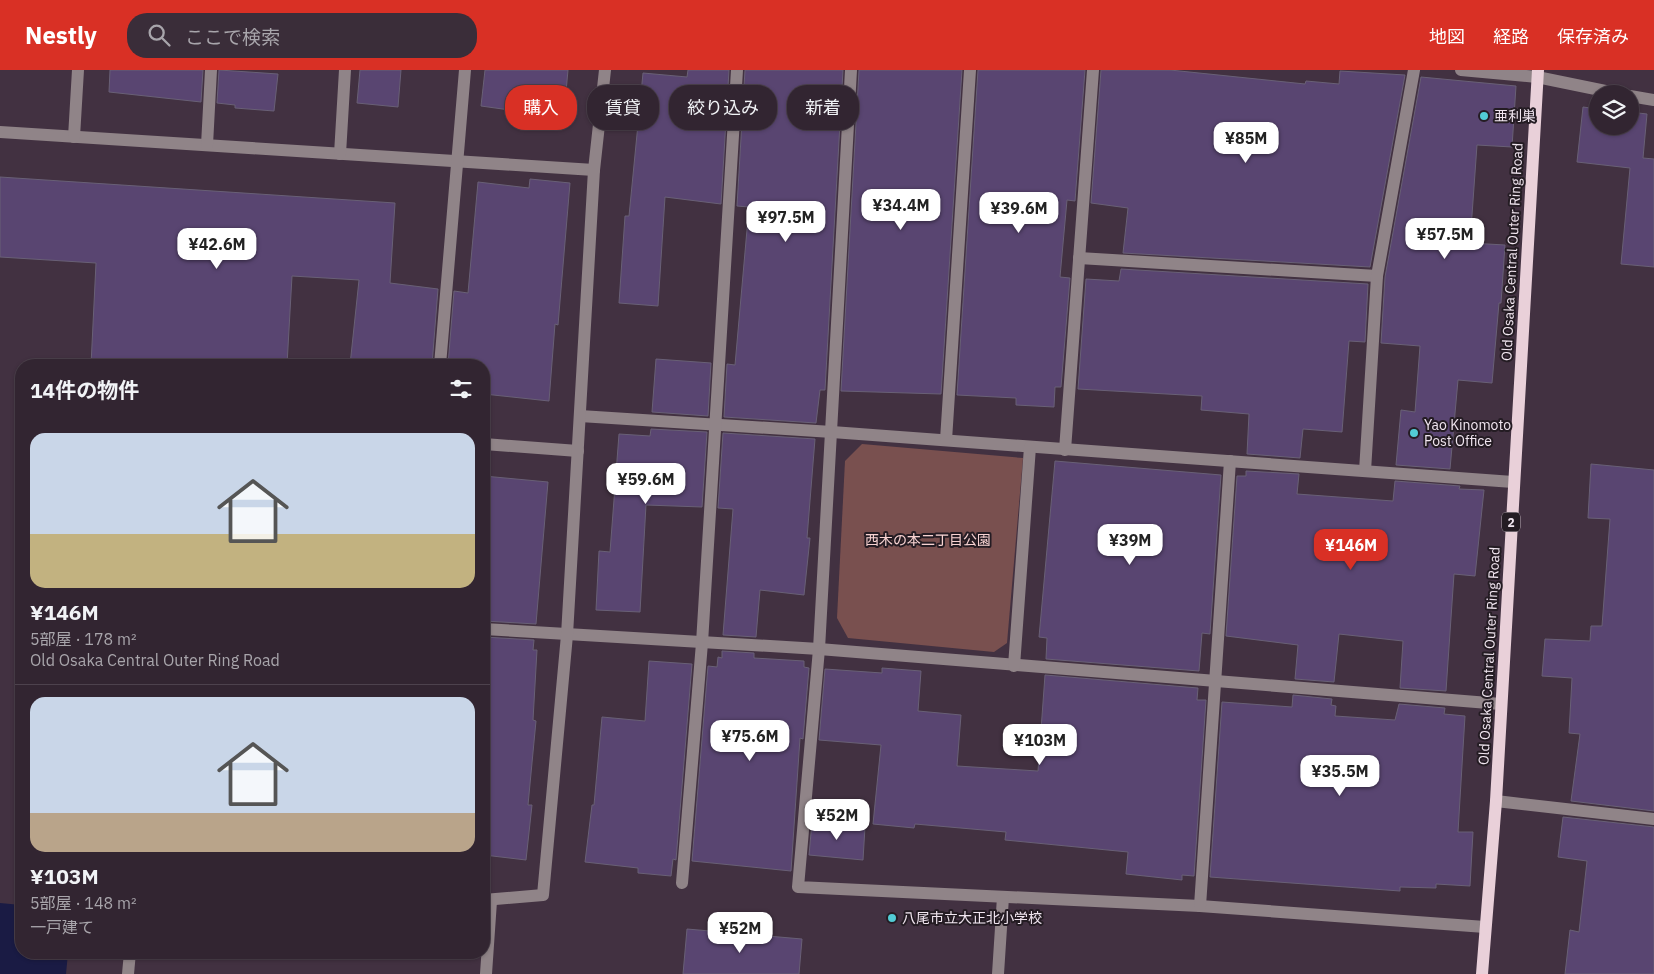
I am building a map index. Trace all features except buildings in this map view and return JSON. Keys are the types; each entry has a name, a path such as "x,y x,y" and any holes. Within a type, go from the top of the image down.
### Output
{"main road":[{"name":"Old Osaka Central Outer Ring Road","path":"1482,974 1502,704 1537,73"}],"street":[{"path":"74,137 78,70"},
{"path":"207,145 212,70"},
{"path":"340,154 345,70"},
{"path":"441,359 465,70"},
{"path":"490,901 543,895 567,636 594,170 605,70"},
{"path":"682,883 702,643 736,70"},
{"path":"851,70 819,649 798,887 1200,906 1485,927"},
{"path":"946,440 970,70"},
{"path":"1065,450 1093,70"},
{"path":"1365,470 1377,276 1414,70"},
{"path":"1461,70 1537,73 1589,86"},
{"path":"1639,98 1654,100"},
{"path":"0,132 594,170"},
{"path":"1079,258 1377,276"},
{"path":"580,416 1230,460 1513,482"},
{"path":"490,444 578,451"},
{"path":"1014,666 1030,446"},
{"path":"1200,906 1230,460"},
{"path":"490,630 567,636 819,649 1215,683 1502,704"},
{"path":"1496,802 1654,819"},
{"path":"998,974 1003,897"},
{"path":"128,974 129,959"},
{"path":"486,959 486,974"}],"green space":[{"name":"西木の本二丁目公園","path":"862,444 1023,458 1007,643 994,652 848,638 837,618 845,461"}],"shaded area":[{"path":"0,903 15,904 15,959 67,959 66,974 0,974"}],"place":[{"name":"亜利巣","path":"1484,116"},
{"name":"Yao Kinomoto Post Office","path":"1414,433"},
{"name":"八尾市立大正北小学校","path":"892,918"}]}
